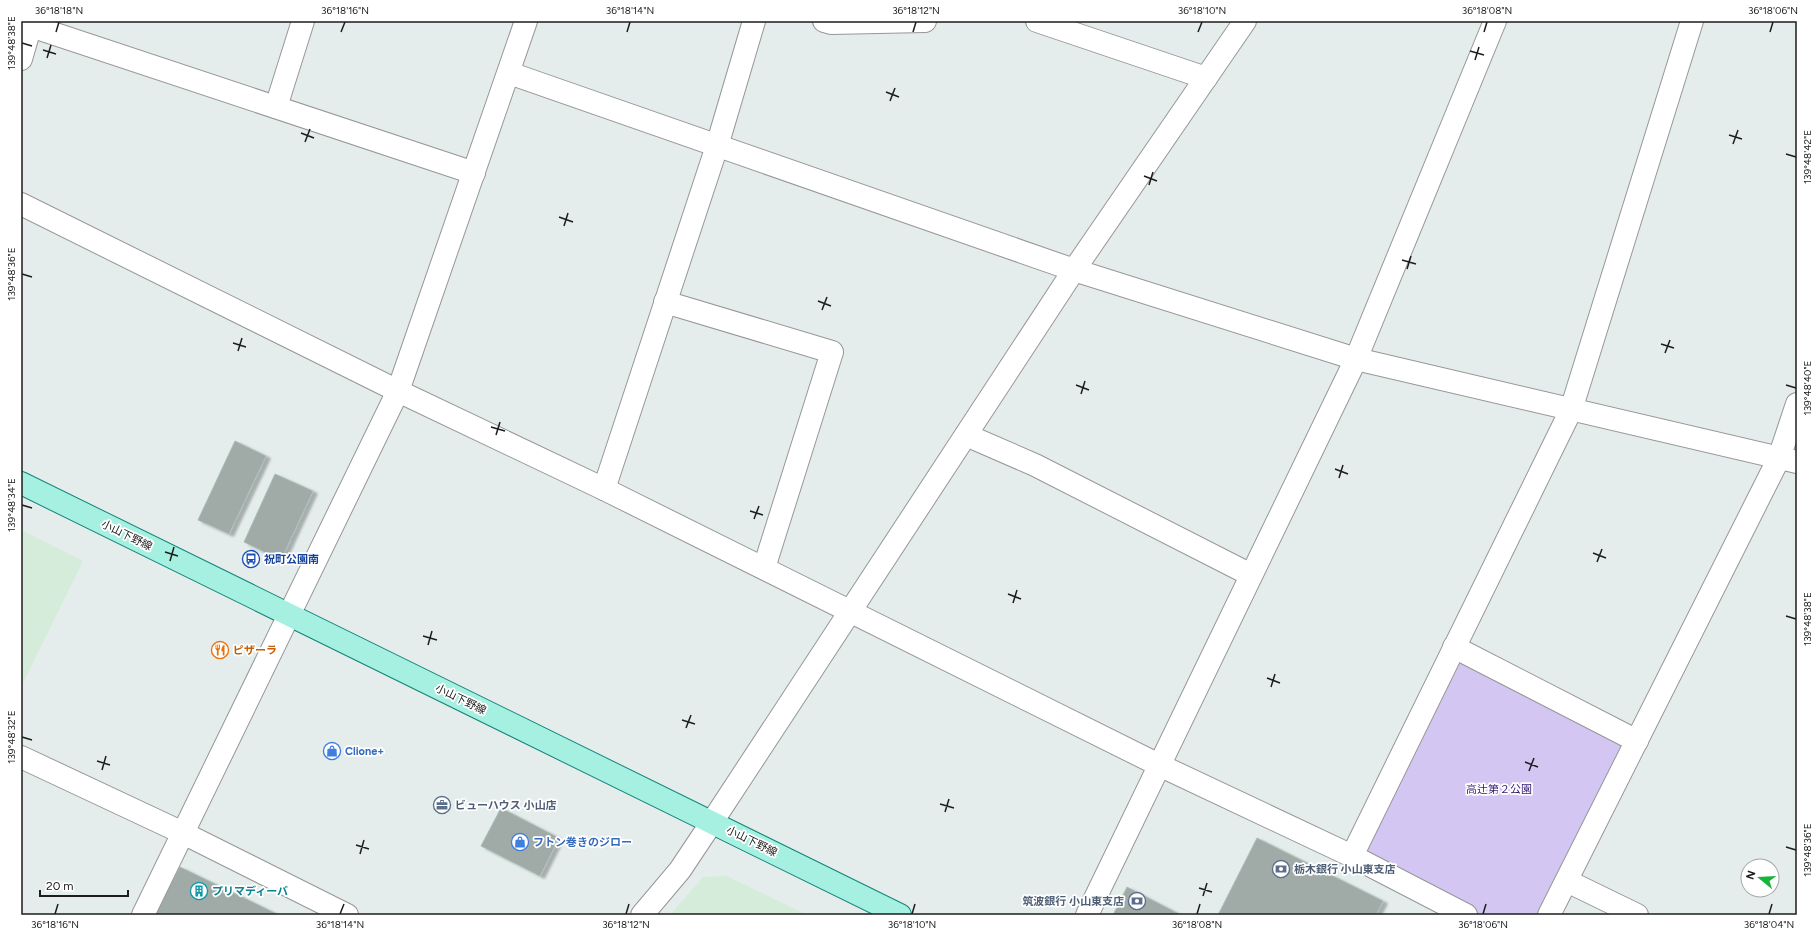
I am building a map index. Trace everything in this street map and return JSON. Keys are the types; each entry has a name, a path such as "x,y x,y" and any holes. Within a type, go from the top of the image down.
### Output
{"main road":[{"name":"小山下野線","path":"21,483 900,915"}],"street":[{"path":"276,107 303,21"},
{"path":"144,915 398,390 526,21"},
{"path":"604,489 716,146 754,21"},
{"path":"824,21 831,23 925,21"},
{"path":"1037,21 1206,78"},
{"path":"642,915 680,870 1074,270 1245,21"},
{"path":"1087,915 1356,359 1495,21"},
{"path":"1352,856 1571,410 1692,21"},
{"path":"21,59 32,24 474,173"},
{"path":"509,73 1074,270 1356,359 1788,460"},
{"path":"21,204 398,390 851,610 1160,765 1352,856 1466,915"},
{"path":"665,302 832,352 764,568"},
{"path":"1550,915 1637,740 1788,460 1797,404"},
{"path":"966,435 1035,465 1251,575"},
{"path":"1454,648 1637,740"},
{"path":"21,757 183,833 346,915"},
{"path":"1566,881 1638,915"}],"shaded area":[{"path":"21,530 83,561 21,687"},
{"path":"727,876 807,915 670,915 703,877"}],"green space":[{"name":"高辻第２公園","path":"1457,654 1630,743 1544,915 1477,915 1358,854"}],"building":[{"path":"235,441 266,456 229,534 198,520"},
{"path":"275,474 313,491 281,560 244,542"},
{"name":"フトン巻きのジロー","path":"501,808 559,838 540,876 481,846"},
{"name":"栃木銀行 小山東支店","path":"1257,838 1383,901 1376,915 1218,915"},
{"name":"プリマディーバ","path":"180,867 279,915 155,915"},
{"name":"筑波銀行 小山東支店","path":"1127,887 1181,915 1113,915"}],"place":[{"name":"祝町公園南","path":"251,559"},
{"name":"ピザーラ","path":"220,650"},
{"name":"Clione+","path":"332,751"},
{"name":"ビューハウス 小山店","path":"442,805"},
{"name":"フトン巻きのジロー","path":"520,842"},
{"name":"栃木銀行 小山東支店","path":"1281,869"},
{"name":"プリマディーバ","path":"199,891"},
{"name":"筑波銀行 小山東支店","path":"1137,901"}]}
